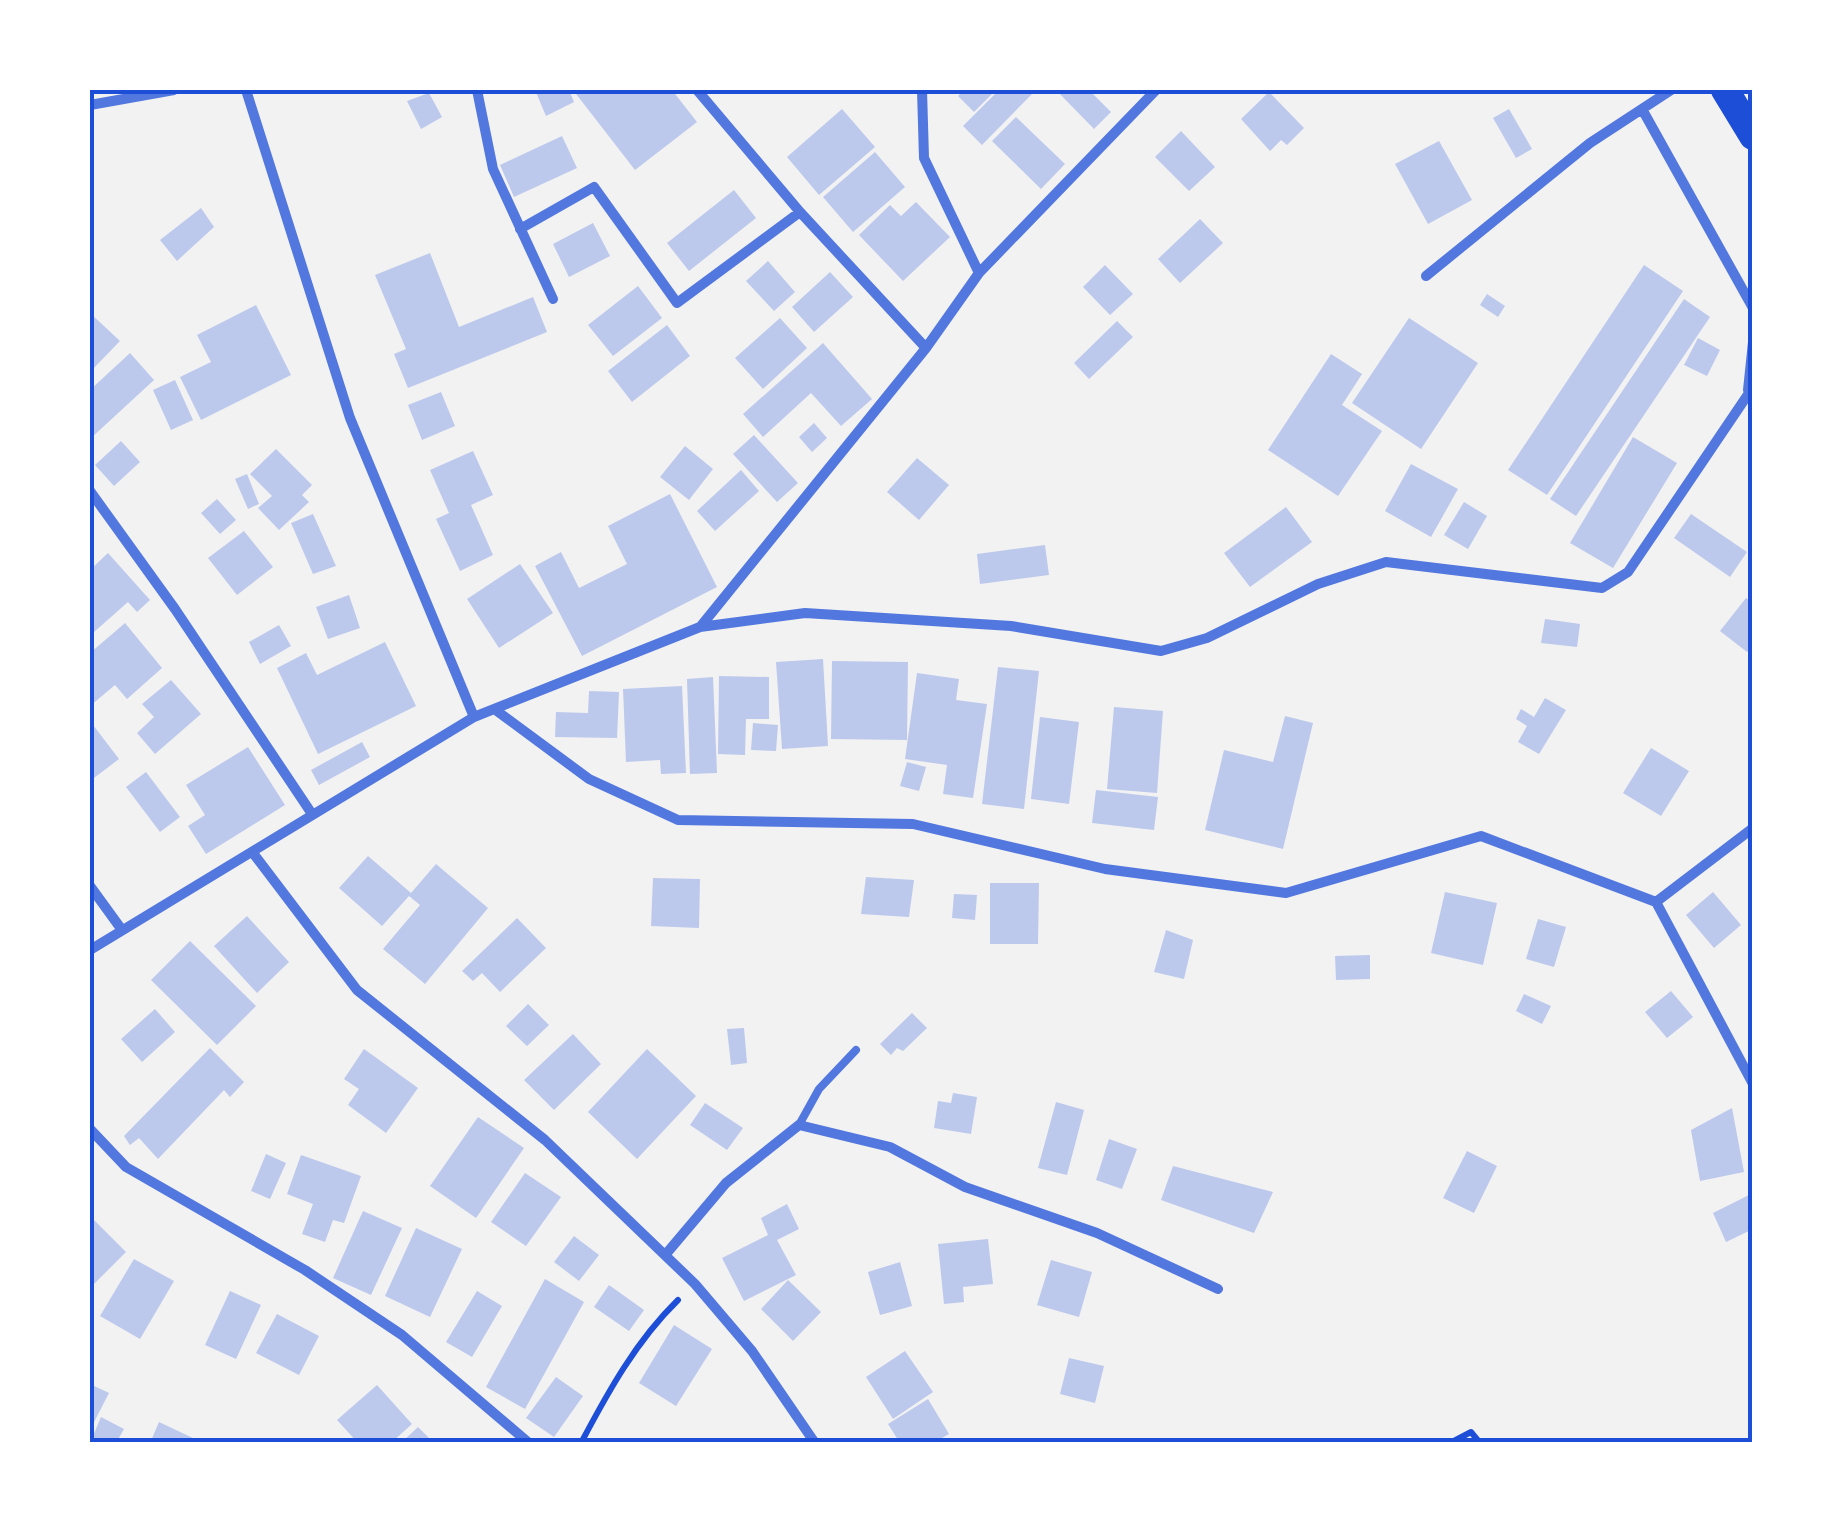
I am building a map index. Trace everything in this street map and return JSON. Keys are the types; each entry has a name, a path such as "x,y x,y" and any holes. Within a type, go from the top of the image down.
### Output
{"highway":[{"path":"1724,90 1753,136"}],"street":[{"path":"90,105 174,90"},
{"path":"246,90 350,418 474,717"},
{"path":"476,90 493,168 553,299"},
{"path":"696,90 800,212 926,348"},
{"path":"922,90 924,158 978,272"},
{"path":"700,627 926,348 978,272 1156,90"},
{"path":"1426,276 1590,144 1672,90"},
{"path":"1642,109 1753,308"},
{"path":"520,229 594,187 677,304 800,212"},
{"path":"90,950 474,717 700,627 805,613 1012,626 1162,651 1207,638 1318,584 1386,562 1602,588 1628,572 1752,392 1753,342"},
{"path":"90,492 175,608 312,814"},
{"path":"496,711 589,778 678,820 914,824 1104,869 1286,893 1482,836 1656,902 1753,1084"},
{"path":"1656,902 1753,828"},
{"path":"253,853 357,990 546,1140 666,1254 752,1351 815,1443"},
{"path":"90,886 122,930"},
{"path":"666,1254 726,1183 798,1125 890,1148 964,1187 1097,1233 1218,1289"},
{"path":"90,1129 126,1167 305,1270 402,1336 529,1443"}],"lane":[{"path":"798,1125 820,1089 856,1050"}],"path":[{"path":"581,1443 614,1382 654,1323 694,1284"},
{"path":"1450,1443 1472,1432 1480,1443"}],"building":[{"path":"535,90 569,90 574,102 546,116"},
{"path":"573,90 672,90 697,122 635,170"},
{"path":"964,90 996,90 974,112 958,96"},
{"path":"999,90 1036,90 982,145 963,126"},
{"path":"1056,90 1089,90 1111,112 1094,129"},
{"path":"1269,92 1304,128 1287,145 1281,140 1270,151 1241,119"},
{"path":"429,93 442,117 421,129 407,101"},
{"path":"842,109 875,147 819,195 787,157"},
{"path":"1509,109 1532,149 1516,158 1493,118"},
{"path":"1016,117 1065,164 1041,189 992,141"},
{"path":"1181,131 1215,167 1189,191 1155,157"},
{"path":"562,136 577,168 514,197 500,165"},
{"path":"1439,141 1472,200 1428,224 1395,164"},
{"path":"875,152 905,187 853,232 823,197"},
{"path":"734,190 756,218 689,271 667,243"},
{"path":"916,202 950,237 903,281 859,235 890,205 901,216"},
{"path":"201,208 214,227 177,261 160,240"},
{"path":"1200,219 1223,243 1180,283 1158,259"},
{"path":"593,223 610,256 569,277 553,244"},
{"path":"430,253 459,327 533,297 547,332 408,388 394,354 406,349 375,275"},
{"path":"768,261 795,292 774,311 746,281"},
{"path":"1105,265 1133,294 1110,315 1083,287"},
{"path":"1644,265 1683,291 1547,495 1508,470"},
{"path":"830,272 853,297 814,332 792,307"},
{"path":"638,286 662,318 613,356 588,325"},
{"path":"1487,294 1505,306 1498,317 1480,305"},
{"path":"1684,299 1710,317 1576,516 1550,499"},
{"path":"256,305 291,375 201,420 180,377 211,362 197,335"},
{"path":"90,313 120,341 90,372"},
{"path":"780,318 807,348 763,389 735,358"},
{"path":"1409,318 1478,363 1421,449 1352,403"},
{"path":"1117,321 1133,337 1089,379 1074,363"},
{"path":"667,325 690,356 632,402 608,371"},
{"path":"1698,338 1720,350 1707,376 1684,365"},
{"path":"823,343 872,399 841,426 811,393 763,437 743,414"},
{"path":"130,353 154,380 90,439 90,390"},
{"path":"1331,354 1362,374 1342,405 1382,431 1338,496 1268,450"},
{"path":"175,380 193,420 171,430 153,390"},
{"path":"441,392 455,426 422,440 408,405"},
{"path":"814,423 827,438 812,452 799,437"},
{"path":"754,435 798,483 777,502 733,454"},
{"path":"1633,437 1677,463 1613,568 1570,543"},
{"path":"121,441 140,462 114,486 95,465"},
{"path":"685,446 713,469 689,500 660,477"},
{"path":"276,449 312,485 302,495 309,502 279,530 258,508 272,496 250,474"},
{"path":"473,451 493,495 471,505 493,555 460,571 436,519 449,513 430,470"},
{"path":"917,458 949,485 919,520 887,492"},
{"path":"1411,464 1458,489 1431,537 1385,511"},
{"path":"741,470 759,491 715,531 697,511"},
{"path":"247,474 259,504 248,509 235,479"},
{"path":"670,494 717,587 582,656 535,566 561,552 579,588 627,564 608,526"},
{"path":"217,499 236,520 220,534 201,513"},
{"path":"1464,502 1487,516 1468,549 1444,535"},
{"path":"1286,507 1312,542 1250,587 1224,553"},
{"path":"313,514 336,566 313,574 291,523"},
{"path":"1691,514 1747,552 1730,577 1674,538"},
{"path":"244,531 273,567 237,595 208,558"},
{"path":"1045,545 1049,575 980,584 977,554"},
{"path":"108,553 150,600 137,612 128,602 94,632 90,627 90,570"},
{"path":"520,564 553,613 499,648 467,599"},
{"path":"349,595 360,628 328,639 316,607"},
{"path":"1746,598 1753,603 1753,644 1747,652 1720,631"},
{"path":"1545,619 1580,624 1577,647 1541,643"},
{"path":"125,623 162,668 127,699 115,685 90,706 90,653"},
{"path":"279,625 291,646 260,664 249,642"},
{"path":"385,642 416,706 318,754 277,668 306,653 317,675"},
{"path":"823,659 828,746 782,749 776,662"},
{"path":"832,661 908,662 907,740 831,739"},
{"path":"998,667 1039,671 1024,809 982,804"},
{"path":"917,673 959,679 956,700 987,704 973,798 943,794 947,765 905,759"},
{"path":"719,676 769,677 769,719 746,719 745,755 718,754"},
{"path":"713,677 717,773 690,774 687,679"},
{"path":"171,680 201,714 155,754 137,733 154,717 142,704"},
{"path":"682,686 686,773 661,774 660,760 626,762 623,689"},
{"path":"589,691 619,692 617,738 555,737 556,712 588,713"},
{"path":"1545,698 1566,710 1539,754 1518,742 1527,726 1516,719 1521,709 1534,717"},
{"path":"1114,707 1163,711 1157,793 1107,789"},
{"path":"1285,716 1313,723 1283,849 1205,830 1224,750 1273,762"},
{"path":"1040,717 1079,722 1069,804 1031,799"},
{"path":"90,721 119,759 90,781"},
{"path":"753,723 778,725 776,751 751,750"},
{"path":"362,742 370,757 319,785 311,770"},
{"path":"248,747 285,805 206,854 188,826 205,815 186,785"},
{"path":"1651,748 1689,771 1661,816 1623,793"},
{"path":"907,762 926,767 919,791 900,786"},
{"path":"146,772 180,817 160,832 126,787"},
{"path":"1096,790 1158,797 1154,830 1092,823"},
{"path":"368,856 411,893 436,864 488,908 425,984 383,949 420,905 409,896 382,926 339,888"},
{"path":"866,877 914,880 909,917 861,914"},
{"path":"653,878 700,879 699,928 651,926"},
{"path":"990,883 1039,883 1038,944 990,944"},
{"path":"1445,892 1497,903 1483,965 1431,953"},
{"path":"1713,892 1741,925 1714,948 1686,915"},
{"path":"954,894 977,895 975,920 952,918"},
{"path":"247,916 289,962 257,993 214,946"},
{"path":"517,918 546,948 500,992 482,973 473,981 462,971"},
{"path":"1538,919 1566,927 1554,967 1526,959"},
{"path":"1166,930 1193,940 1184,979 1154,972"},
{"path":"190,941 256,1006 217,1045 151,980"},
{"path":"1370,955 1370,979 1336,980 1335,956"},
{"path":"1671,991 1693,1017 1667,1038 1645,1012"},
{"path":"1524,994 1551,1006 1542,1024 1516,1011"},
{"path":"528,1004 549,1025 527,1046 506,1026"},
{"path":"155,1009 175,1032 142,1062 121,1039"},
{"path":"912,1013 927,1028 903,1051 897,1048 891,1055 880,1044"},
{"path":"744,1028 747,1063 731,1065 727,1029"},
{"path":"573,1034 601,1064 554,1110 524,1080"},
{"path":"210,1048 244,1082 230,1097 224,1090 158,1159 139,1138 130,1145 124,1136"},
{"path":"364,1049 418,1088 386,1133 348,1105 359,1089 344,1079"},
{"path":"647,1049 696,1096 637,1159 588,1112"},
{"path":"953,1093 977,1097 971,1134 934,1128 938,1101 951,1103"},
{"path":"1056,1102 1084,1110 1067,1175 1038,1168"},
{"path":"705,1103 743,1128 727,1150 690,1125"},
{"path":"1732,1108 1744,1172 1700,1181 1691,1130"},
{"path":"478,1117 524,1148 476,1218 430,1186"},
{"path":"1109,1139 1137,1149 1122,1189 1096,1180"},
{"path":"1467,1151 1497,1166 1474,1213 1443,1198"},
{"path":"266,1154 286,1163 270,1199 251,1191"},
{"path":"301,1155 361,1176 344,1223 333,1220 325,1242 302,1234 313,1204 287,1194"},
{"path":"1173,1166 1273,1192 1254,1233 1161,1200"},
{"path":"525,1173 561,1197 526,1246 491,1222"},
{"path":"1753,1193 1753,1229 1726,1242 1713,1213"},
{"path":"787,1204 799,1229 777,1240 796,1275 744,1301 722,1258 768,1235 761,1218"},
{"path":"363,1211 402,1228 371,1295 333,1278"},
{"path":"90,1216 126,1252 90,1288"},
{"path":"416,1228 462,1249 430,1317 385,1296"},
{"path":"574,1236 599,1255 579,1281 554,1262"},
{"path":"988,1239 993,1284 963,1287 964,1302 944,1304 938,1244"},
{"path":"134,1259 174,1281 140,1339 100,1316"},
{"path":"1051,1260 1092,1272 1079,1317 1037,1305"},
{"path":"900,1262 912,1306 880,1315 868,1272"},
{"path":"545,1279 584,1302 525,1409 486,1387"},
{"path":"788,1280 821,1312 793,1341 761,1309"},
{"path":"609,1285 644,1310 629,1331 594,1307"},
{"path":"230,1291 261,1305 236,1359 205,1345"},
{"path":"477,1291 502,1306 472,1357 446,1342"},
{"path":"277,1314 319,1336 299,1375 256,1353"},
{"path":"674,1325 712,1349 676,1406 639,1383"},
{"path":"905,1351 933,1392 893,1419 866,1377"},
{"path":"1069,1358 1104,1366 1095,1403 1060,1394"},
{"path":"556,1377 583,1396 554,1437 526,1418"},
{"path":"90,1384 109,1393 90,1430"},
{"path":"377,1385 412,1424 391,1443 358,1443 337,1420"},
{"path":"928,1399 949,1434 933,1443 900,1443 888,1424"},
{"path":"101,1417 124,1429 116,1443 90,1443"},
{"path":"159,1422 195,1439 193,1443 150,1443"},
{"path":"418,1427 434,1443 401,1443"}]}
